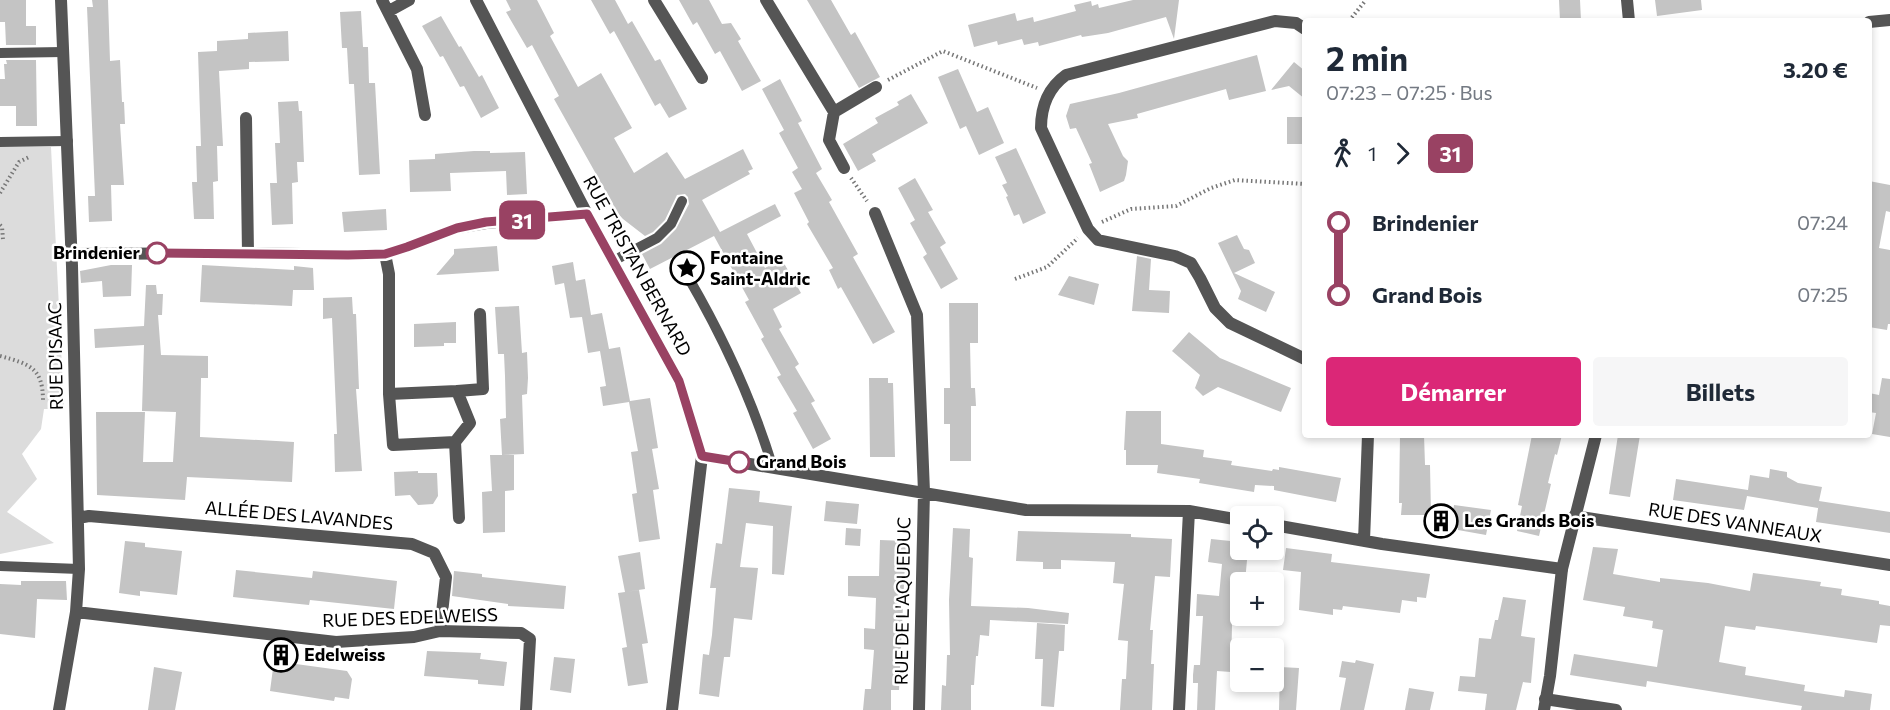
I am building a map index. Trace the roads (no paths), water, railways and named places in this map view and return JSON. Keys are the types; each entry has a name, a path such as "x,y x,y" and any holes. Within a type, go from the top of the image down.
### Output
{"street":[{"name":"RUE D'ISAAC","path":"59,710 76,612 79,569 72,254 61,0"},
{"path":"382,0 417,69 425,115"},
{"path":"389,11 409,0"},
{"name":"RUE TRISTAN BERNARD","path":"476,0 587,214 679,381 702,456 672,710"},
{"path":"654,0 702,78"},
{"path":"766,0 834,112 829,140 843,168"},
{"path":"1627,0 1629,18"},
{"path":"1872,22 1890,20"},
{"path":"1302,26 1296,23 1275,21 1066,75 1049,93 1041,110 1041,128 1088,228 1098,240 1176,256 1191,263 1215,308 1230,323 1302,358"},
{"path":"834,112 876,87"},
{"path":"246,118 248,253"},
{"name":"RUE DE L'AQUEDUC","path":"875,213 917,315 924,492 919,710"},
{"path":"72,254 385,254 457,228 486,222 587,214"},
{"path":"385,254 389,273 389,394 393,445 455,442"},
{"path":"389,394 483,389 480,314"},
{"path":"457,391 470,423 455,442 459,518"},
{"path":"1364,541 1368,438"},
{"path":"1595,438 1562,569 1550,676 1544,704 1616,710"},
{"path":"702,456 1026,510 1189,511 1230,517"},
{"path":"1179,710 1189,511"},
{"name":"ALLÉE DES LAVANDES","path":"78,518 88,516 412,544 434,553 446,577 440,631"},
{"name":"RUE DES VANNEAUX","path":"1574,516 1890,565"},
{"path":"1284,527 1364,541 1562,569"},
{"name":"RUE DES EDELWEISS","path":"76,612 336,642 414,638 440,631 521,633 530,639 526,710"}],"lane":[{"path":"0,53 63,52"},
{"path":"0,142 68,141"},
{"path":"613,261 657,238 670,224 682,201"},
{"path":"688,277 706,307 759,422 773,468"},
{"path":"0,566 79,569"}],"place":[{"name":"Brindenier","path":"157,253"},
{"name":"Fontaine Saint-Aldric","path":"687,268"},
{"name":"Grand Bois","path":"739,462"},
{"name":"Les Grands Bois","path":"1441,521"},
{"name":"Edelweiss","path":"281,655"}]}
